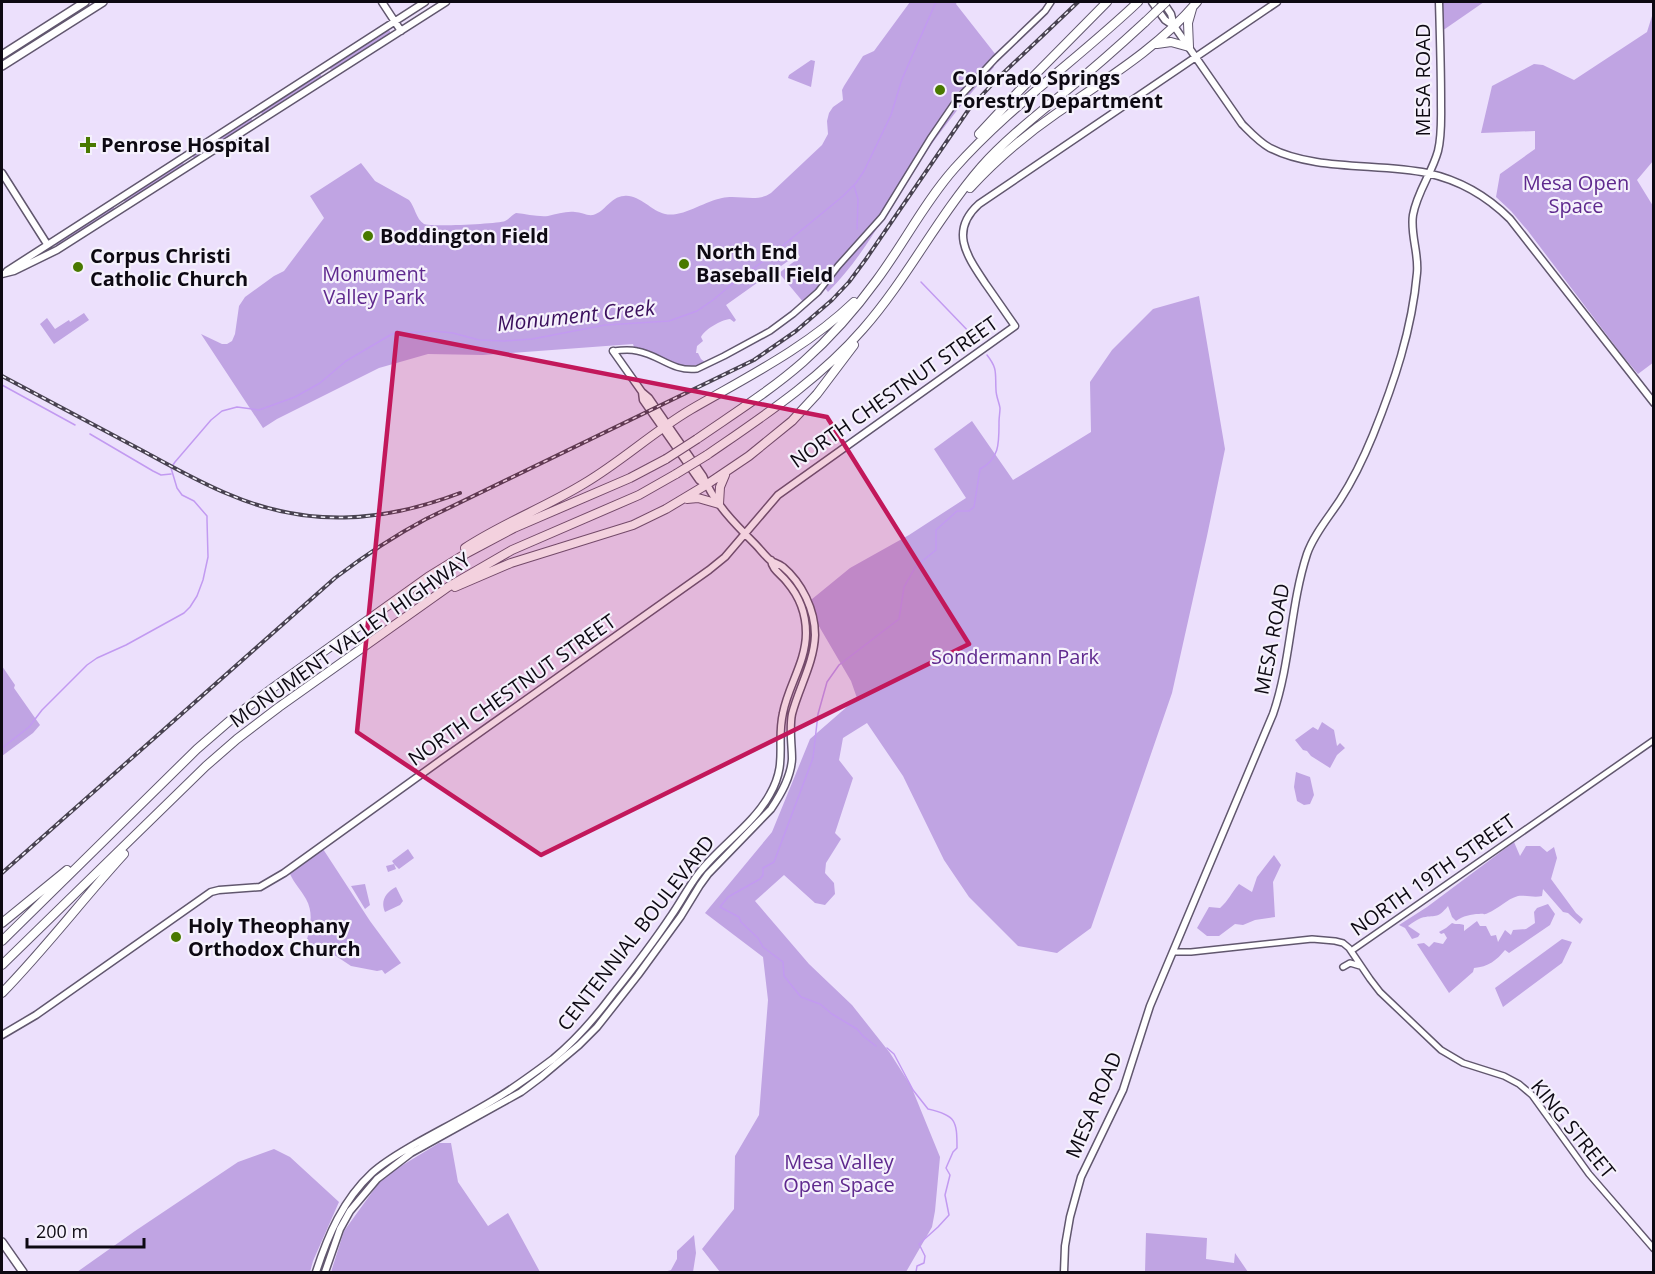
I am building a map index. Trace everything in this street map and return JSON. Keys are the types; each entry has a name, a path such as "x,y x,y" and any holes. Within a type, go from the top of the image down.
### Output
{"highway":[{"path":"953,170 971,143 1107,2"},
{"name":"MONUMENT VALLEY HIGHWAY","path":"2,965 206,766 251,728 459,580 501,556 622,503 676,474 767,414 807,383 837,357 872,319 963,189 994,153 1097,66 1164,2"},
{"path":"950,207 1010,148 1106,81 1174,26 1196,3"},
{"path":"1152,45 1171,42 1189,47 1188,23 1190,13 1196,3"},
{"name":"MONUMENT VALLEY HIGHWAY","path":"2,941 197,749 234,717 428,577 496,537 630,478 666,459 771,387 802,362 831,335 876,281 923,210 953,170 998,123 1081,54 1136,4"},
{"path":"428,577 462,550 591,480 665,426 802,345 839,316 876,281"},
{"path":"420,607 493,570 621,530 652,516 706,486 775,436 801,412 872,319"},
{"path":"678,502 698,498 719,504 720,487 728,471"},
{"path":"2,993 150,821"},
{"path":"2,923 97,847"}],"main road":[{"path":"2,55 85,2"},
{"path":"2,66 103,2"},
{"path":"382,2 400,31"},
{"path":"2,274 425,2"},
{"path":"2,274 53,253 446,2"},
{"path":"1152,2 1165,20 1174,26 1242,124 1271,148 1300,159 1429,173 1470,188 1490,201 1510,219 1653,403"},
{"path":"1164,2 1171,14 1174,26"},
{"path":"1195,56 1276,2"},
{"name":"MESA ROAD","path":"1064,1272 1066,1240 1078,1186 1123,1090 1150,1006 1273,714 1279,696 1297,594 1307,554 1316,535 1344,495 1363,457 1402,354 1417,275 1418,258 1413,217 1420,191 1437,153 1440,130 1439,2"},
{"name":"NORTH CHESTNUT STREET","path":"2,1035 36,1015 211,892 260,887 285,873 684,588 721,560 778,495 1015,326 968,256 963,236 970,212 1195,56"},
{"path":"2,173 47,244"},
{"path":"23,267 43,252 47,244"},
{"name":"CENTENNIAL BOULEVARD","path":"325,1272 340,1229 350,1211 377,1179 411,1153 521,1092 558,1063 597,1027 652,956 708,874 759,823 779,797 787,781 792,761 790,737 792,713 812,660 815,635 812,615 806,598 799,584 745,534 699,480 665,426 643,400 642,392 613,351"},
{"name":"CENTENNIAL BOULEVARD","path":"316,1272 333,1226 344,1207 372,1173 393,1157 521,1083 576,1038 651,946 696,876 762,807 770,795 782,757 783,710 800,663 806,634 803,613 795,593 786,580 771,567 771,560"},
{"path":"2,1242 23,1272"}],"street":[{"path":"613,351 637,351 673,366 697,369 757,339 793,314 818,292 882,217 930,139 956,102 981,73 1045,11 1051,2"},
{"path":"47,244 53,253"},
{"name":"NORTH 19TH STREET","path":"1173,952 1312,939 1338,942 1347,946 1351,951 1653,740"},
{"name":"KING STREET","path":"1351,951 1380,992 1445,1053 1470,1066 1504,1076 1519,1084 1532,1095 1589,1174 1653,1249"},
{"path":"1343,967 1350,963 1361,967"}],"highlighted area":[{"path":"397,333 827,417 969,644 541,855 357,732"}],"green space":[{"name":"Monument Valley Park","path":"910,2 957,2 956,4 996,55 989,60 994,67 938,136 861,252 828,292 822,284 804,303 779,273 800,257 798,254 726,305 736,320 734,322 730,319 722,321 703,334 701,337 703,341 697,346 696,353 706,363 678,365 634,347 633,344 483,355 428,354 379,368 263,428 201,334 222,344 232,341 239,306 245,297 284,271 324,218 310,196 361,163 375,181 409,200 419,219 429,225 500,222 516,213 548,216 577,212 593,215 615,199 624,196 635,198 660,212 672,215 722,198 766,196 822,145 828,134 829,113 843,100 844,86 863,56 874,51"},
{"path":"1441,2 1484,2 1442,31"},
{"name":"Mesa Open Space","path":"1652,16 1654,18 1653,161 1637,180 1653,206 1654,362 1638,374 1528,231 1496,197 1500,174 1535,149 1535,131 1481,133 1492,86 1534,64 1543,65 1574,80 1647,32"},
{"path":"387,29 390,35 334,71 330,69 330,65"},
{"path":"811,60 815,61 811,87 788,78 789,75"},
{"path":"318,74 322,78 262,115 261,111"},
{"path":"248,118 252,119 252,123 196,159 193,157 193,154"},
{"path":"181,162 184,165 127,203 124,201 123,199"},
{"path":"113,206 115,210 58,246 55,244 55,242"},
{"name":"Sondermann Park","path":"1199,296 1225,449 1172,693 1091,928 1057,953 1018,946 969,897 944,860 903,776 867,723 843,738 839,760 853,778 835,833 841,839 826,863 825,873 834,883 835,894 825,905 815,903 784,875 755,901 809,964 852,1005 890,1053 911,1086 940,1157 932,1227 906,1272 720,1272 702,1249 734,1209 735,1156 759,1115 768,1000 763,957 705,913 772,832 810,739 857,698 851,681 806,604 850,568 909,535 966,498 934,449 972,421 1013,480 1091,432 1090,382 1112,350 1153,309"},
{"path":"84,313 89,320 54,344 40,324 47,318 55,329"},
{"path":"2,666 15,685 14,688 40,725 2,756"},
{"path":"1322,722 1334,730 1337,746 1340,743 1345,748 1337,755 1330,768 1303,750 1295,740 1313,727 1318,730"},
{"path":"1296,772 1310,777 1314,795 1310,804 1304,805 1297,801 1294,787"},
{"path":"1514,842 1520,856 1526,846 1540,846 1547,852 1554,847 1557,858 1551,879 1583,919 1580,924 1568,913 1563,912 1543,889 1542,896 1518,896 1486,914 1470,915 1456,921 1448,906 1438,915 1421,918 1408,926 1420,934 1412,939 1405,928 1399,925 1427,907"},
{"path":"323,849 370,921 401,963 385,974 382,970 351,966 336,956 305,947 310,923 309,905 290,874"},
{"path":"408,849 414,858 399,869 392,861"},
{"path":"1274,855 1281,865 1273,882 1275,917 1255,920 1243,925 1235,924 1219,936 1207,936 1197,928 1209,907 1220,908 1239,884 1252,892 1257,877"},
{"path":"394,864 396,869 388,872 386,866"},
{"path":"365,884 370,905 365,909 351,886"},
{"path":"396,887 403,901 400,905 385,912 383,904 385,897"},
{"path":"1548,904 1555,914 1550,925 1509,953 1505,950 1492,962 1474,968 1473,972 1449,993 1417,944 1424,943 1429,947 1434,942 1443,944 1447,938 1444,933 1439,932 1452,923 1464,925 1464,931 1477,921 1480,926 1486,926 1491,936 1496,935 1498,942 1505,930 1511,935 1513,930 1526,929 1535,923 1534,912 1537,908"},
{"path":"1562,939 1572,942 1562,963 1503,1007 1495,988"},
{"path":"439,1143 451,1143 458,1182 488,1226 508,1213 540,1272 331,1272 344,1231 383,1177"},
{"path":"274,1149 290,1157 339,1202 310,1272 77,1272 238,1162"},
{"path":"1146,1233 1207,1238 1206,1259 1234,1263 1235,1253 1248,1272 1145,1272"},
{"path":"694,1235 696,1253 693,1272 664,1272 671,1270 677,1259 677,1251"}],"waterway":[{"name":"Monument Creek","path":"2,748 29,727 42,710 87,665 184,613 190,607 203,580 208,557 207,516 194,501 182,495 177,488 171,468 211,420 222,411 237,407 259,410 295,397 320,383 346,361 392,334 433,331 453,333 479,340 532,339 605,325 669,321 697,311 769,257 856,183 891,115 902,79 936,2"},
{"path":"854,186 858,199 857,229"},
{"path":"921,282 973,336 979,339"},
{"path":"876,1046 857,1029 820,1004 801,997 784,976 783,962 763,947 739,917 720,907 728,897 760,879 763,875 763,868 774,862 813,758 818,714 827,682 839,665 899,619 904,587 916,566 936,550 936,530 957,511 969,511 974,507 980,469 987,465 995,455 999,436 1000,408 996,392 995,371 987,355"},
{"path":"2,385 75,425"},
{"path":"90,434 161,475 171,474"},
{"path":"887,1048 894,1054 913,1090 928,1109 949,1117 956,1131 957,1148 946,1168 950,1175 945,1195 949,1215 919,1244 925,1256 924,1263 917,1266 916,1272"}],"railway":[{"path":"2,873 335,578 368,554 426,519 754,360 796,331 849,282 969,109 998,78 1078,2"},
{"path":"2,376 206,484 257,505 315,517 344,517 402,511 460,493"}],"place":[{"name":"Colorado Springs Forestry Department","path":"940,90"},
{"name":"Penrose Hospital","path":"88,145"},
{"name":"Boddington Field","path":"368,236"},
{"name":"North End Baseball Field","path":"684,264"},
{"name":"Corpus Christi Catholic Church","path":"78,267"},
{"name":"Holy Theophany Orthodox Church","path":"176,937"}],"park label":[{"name":"Mesa Valley Open Space","path":"839,1174"}]}
